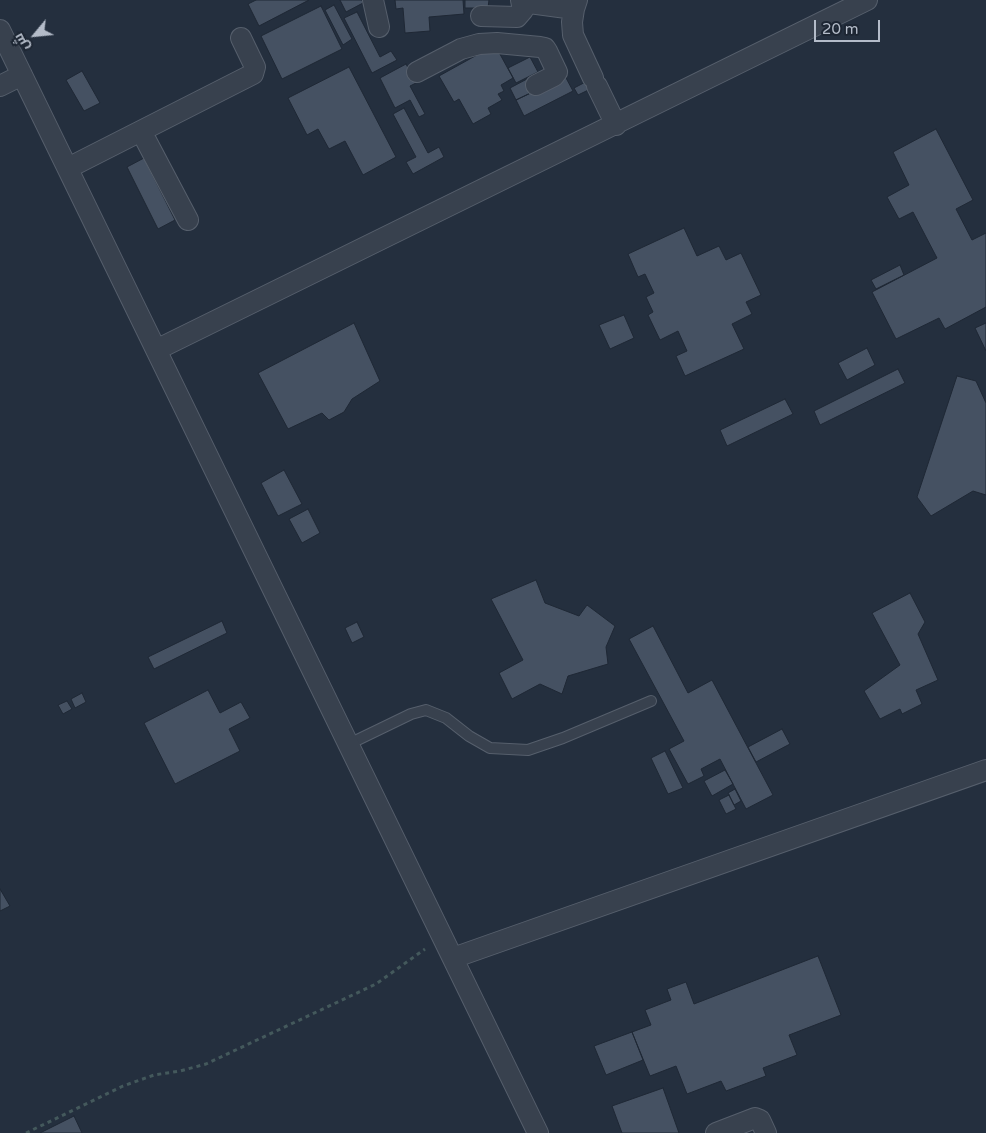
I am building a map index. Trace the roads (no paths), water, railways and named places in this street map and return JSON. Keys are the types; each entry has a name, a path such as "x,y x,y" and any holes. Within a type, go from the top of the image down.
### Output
{"street":[{"path":"373,0 379,27"},
{"path":"156,350 867,0"},
{"path":"480,16 517,17 523,10 521,1 576,4 572,22 573,35 616,125"},
{"path":"0,30 538,1133"},
{"path":"68,168 253,74 255,67 241,38"},
{"path":"417,72 461,49 488,43 542,47 545,48 556,70 556,75 536,85"},
{"path":"551,60 578,47"},
{"path":"0,86 22,75"},
{"path":"140,132 188,220"},
{"path":"453,958 986,770"},
{"path":"716,1133 755,1118 760,1120 766,1133"}],"lane":[{"path":"348,744 411,714 426,710 446,718 469,736 490,748 528,750 563,738 650,701"}]}
